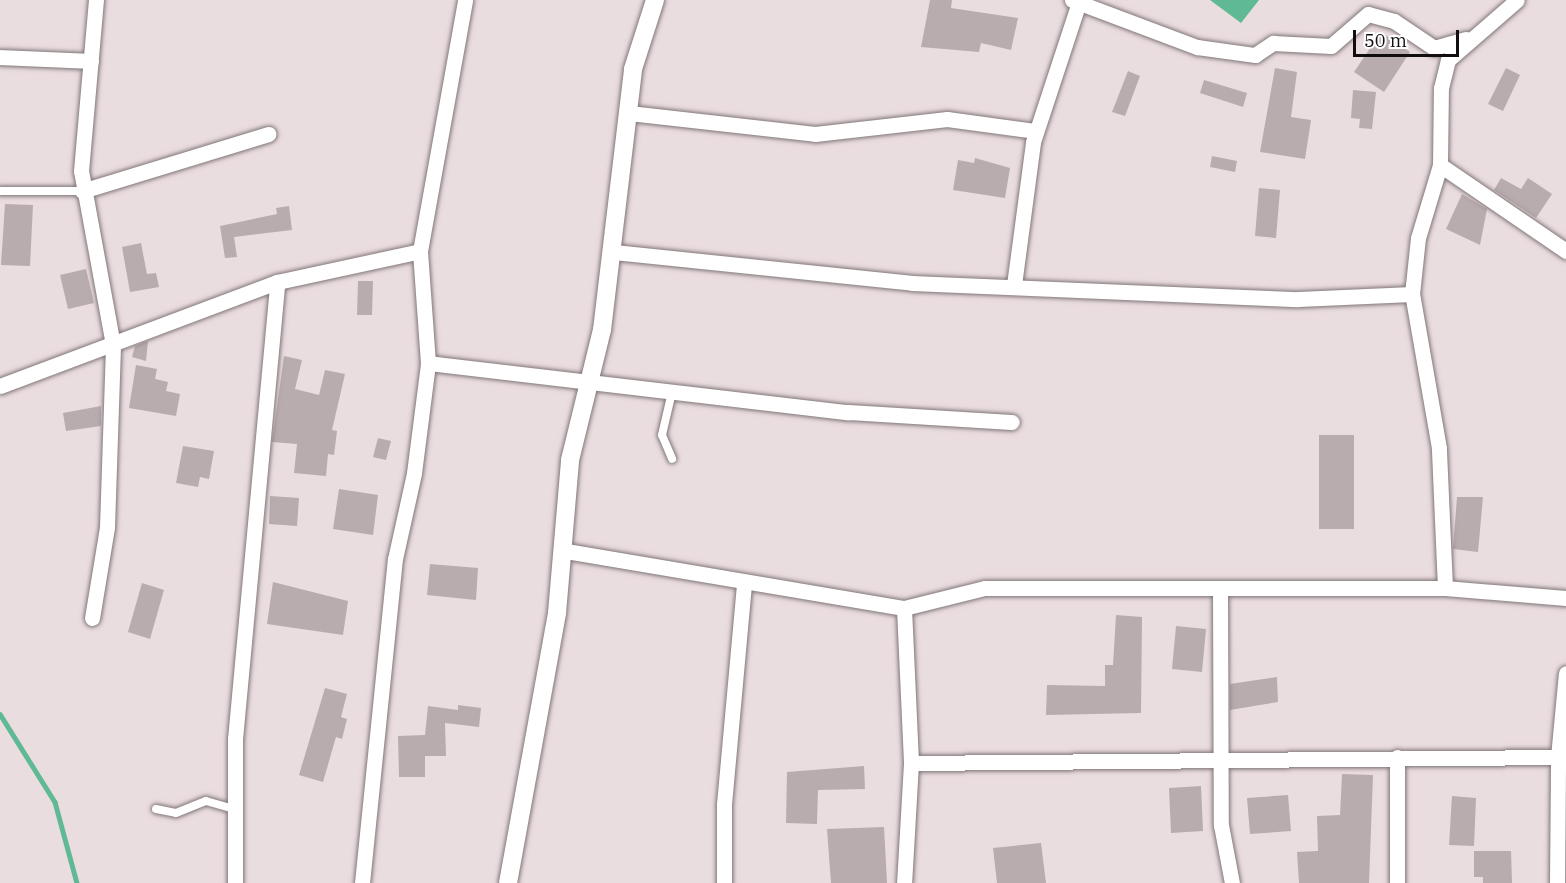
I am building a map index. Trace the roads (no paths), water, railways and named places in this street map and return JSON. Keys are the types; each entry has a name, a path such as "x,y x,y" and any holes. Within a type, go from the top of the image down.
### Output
{"street":[{"path":"92,618 107,527 113,345 82,191 96,0"},
{"path":"362,883 395,559 414,473 428,363 420,251 465,0"},
{"path":"508,883 566,550 570,460 590,378 614,252 628,113 639,44 655,0"},
{"path":"1445,588 1439,448 1412,294 1421,213 1440,165 1441,88 1448,60 1467,39 1517,0"},
{"path":"1014,285 1036,131 1075,1 1197,47 1255,55 1272,43 1330,46 1368,14 1394,21 1434,48 1467,39"},
{"path":"0,57 91,61"},
{"path":"628,113 815,134 947,119 1036,131"},
{"path":"82,191 269,134"},
{"path":"1440,165 1566,251"},
{"path":"0,386 277,282 420,251"},
{"path":"614,252 912,283 1014,285 1298,299 1412,294"},
{"path":"235,883 235,739 277,282"},
{"path":"428,363 590,378 672,392 1012,423"},
{"path":"566,550 744,584 904,608 985,588 1445,588 1566,598"},
{"path":"724,883 724,804 744,584"},
{"path":"1220,589 1221,825 1232,883"},
{"path":"904,608 911,763 904,883"},
{"path":"1557,883 1566,673"},
{"path":"911,763 1220,763 1397,757 1562,758"},
{"path":"1397,757 1397,883"}],"lane":[{"path":"0,191 82,191"},
{"path":"672,392 662,435 672,459"},
{"path":"156,809 176,813 206,801 234,809"}],"waterway":[{"path":"0,714 55,802 77,883"}]}
